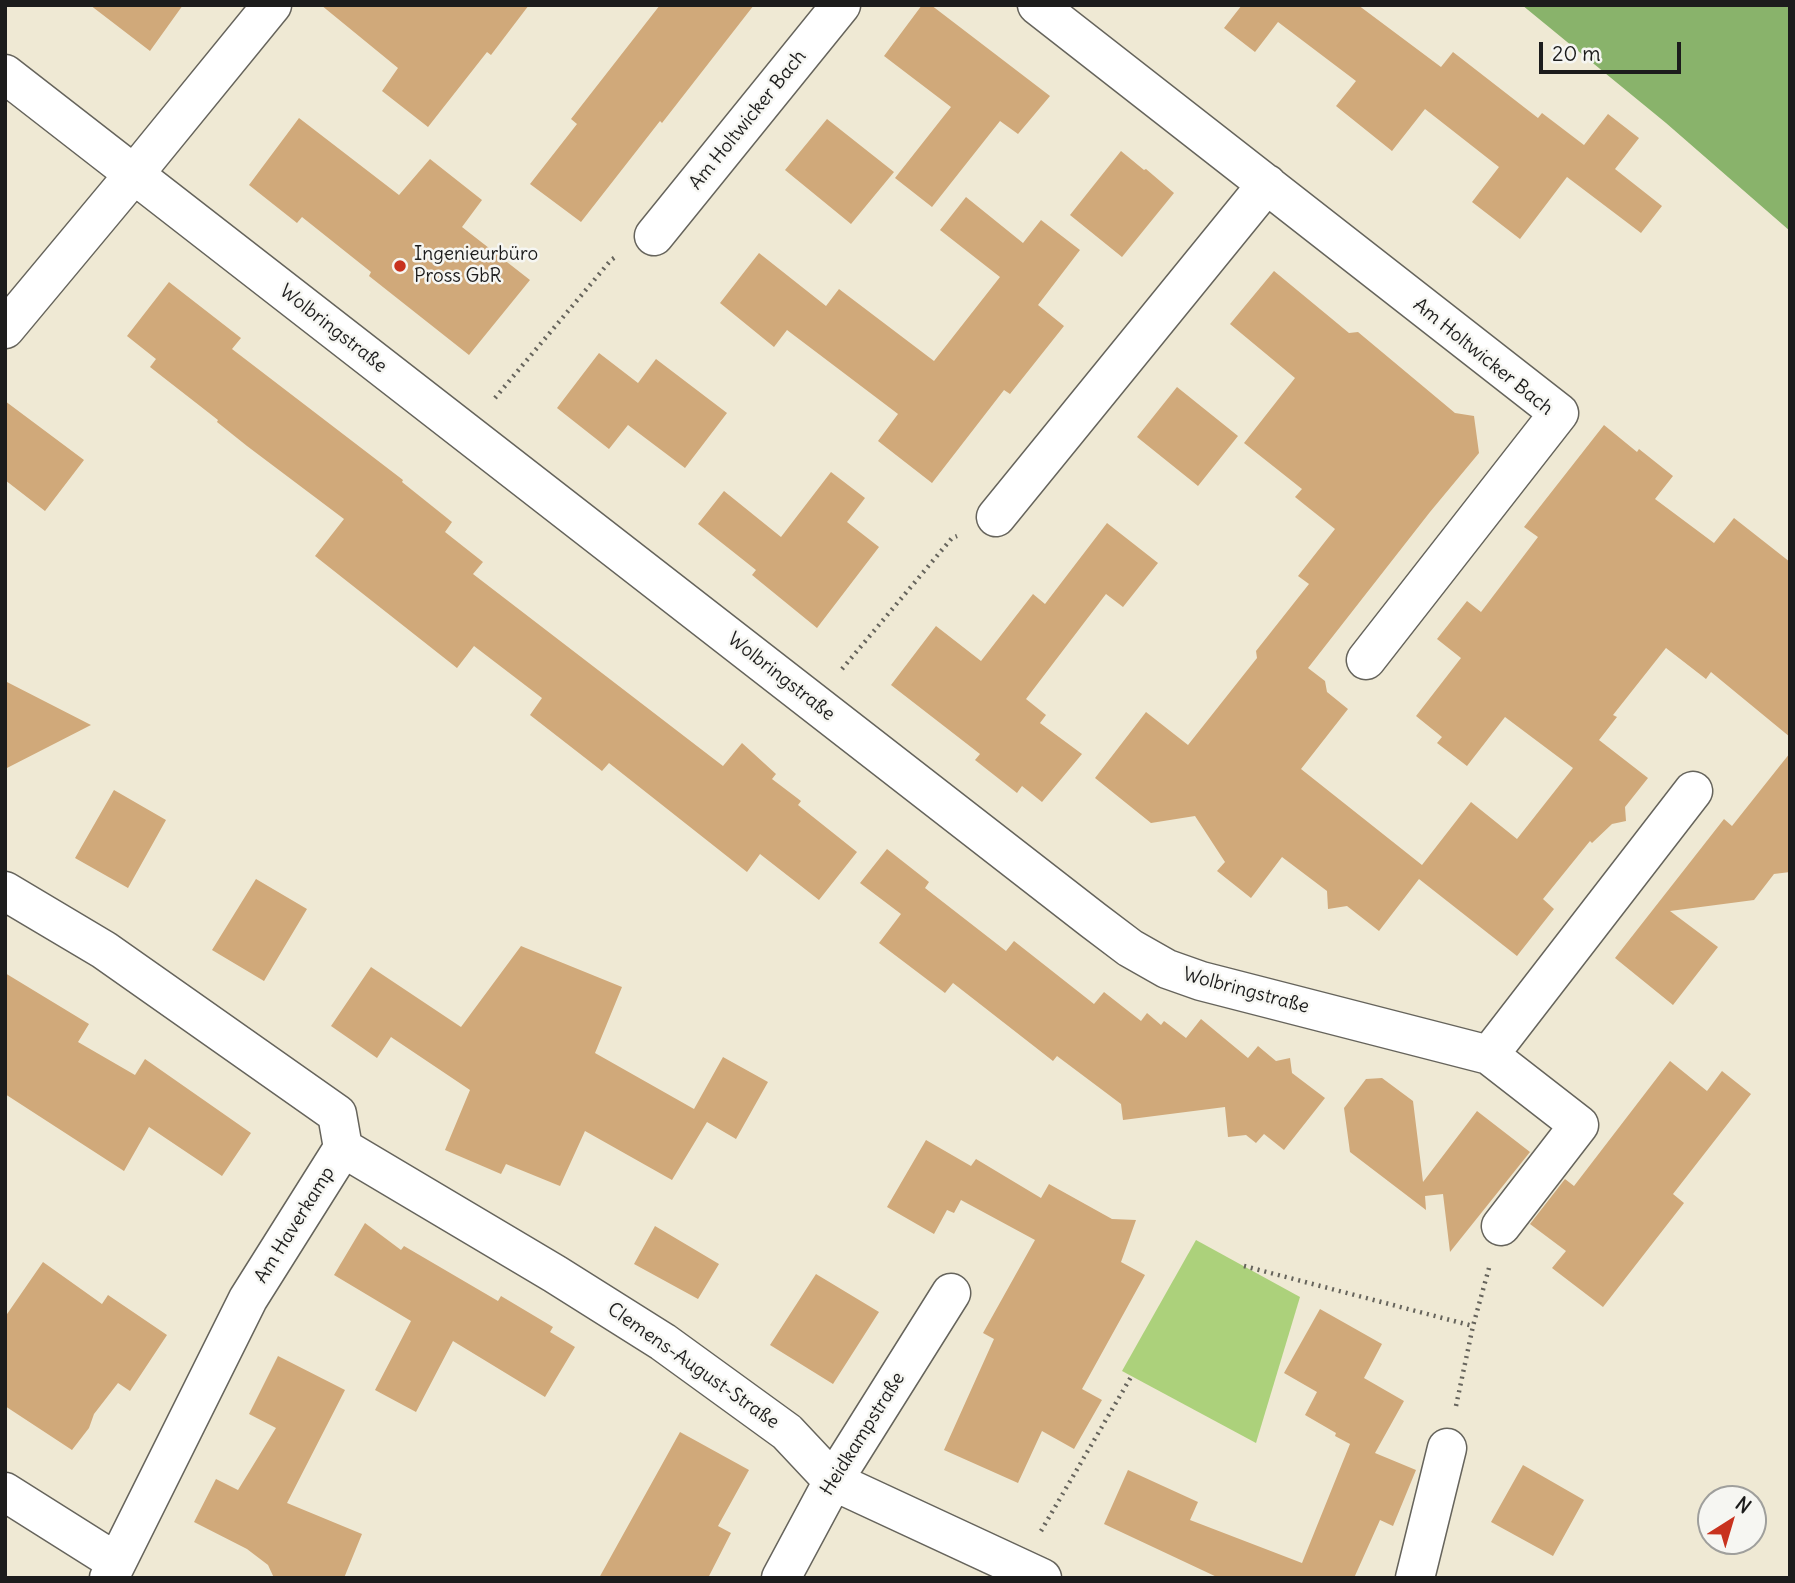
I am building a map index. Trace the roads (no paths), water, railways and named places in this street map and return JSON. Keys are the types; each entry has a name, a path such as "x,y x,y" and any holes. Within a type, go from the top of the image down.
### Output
{"street":[{"path":"5,329 272,5"},
{"name":"Am Holtwicker Bach","path":"654,236 841,5"},
{"name":"Am Holtwicker Bach","path":"1037,5 1559,413 1366,660"},
{"name":"Wolbringstraße","path":"5,74 1130,948 1167,969 1201,981 1489,1055 1578,1125 1501,1226"},
{"path":"996,517 1267,184"},
{"path":"1489,1055 1693,791"},
{"name":"Am Haverkamp","path":"5,891 104,950 337,1114 343,1148 248,1299 113,1570"},
{"name":"Clemens-August-Straße","path":"343,1148 555,1274 663,1342 787,1432 832,1481 1031,1573"},
{"name":"Heidkampstraße","path":"780,1578 832,1481 951,1293"},
{"path":"1415,1578 1447,1448"},
{"path":"5,1492 113,1570"}],"place":[{"name":"Ingenieurbüro Pross GbR","path":"400,266"}]}
